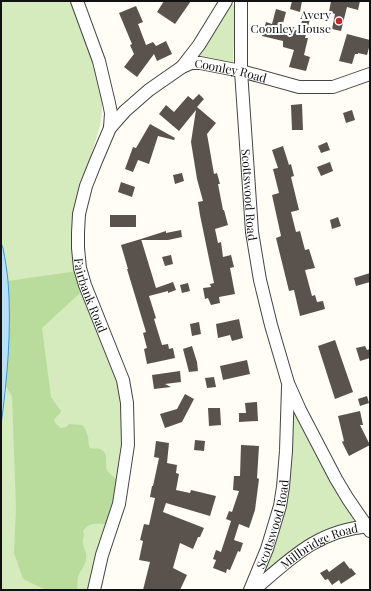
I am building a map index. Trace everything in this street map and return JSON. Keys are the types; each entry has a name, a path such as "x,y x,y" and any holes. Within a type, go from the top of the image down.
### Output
{"street":[{"name":"Fairbank Road","path":"77,1 99,61 111,113 110,128 86,186 79,214 78,248 80,268 84,285 123,380 128,403 128,445 119,504 102,555 94,590"},
{"path":"182,67 199,44 226,1"},
{"name":"Scottswood Road","path":"241,1 240,71 252,232 260,280 288,383 300,410 336,479 348,499 369,528"},
{"name":"Coonley Road","path":"110,128 125,111 149,90 182,67 191,63 200,63 240,71 299,87 333,87 370,74"},
{"name":"Scottswood Road","path":"250,590 267,549 280,506 286,451 288,383"},
{"name":"Millbridge Road","path":"254,590 294,555 313,543 342,530 369,528"}],"green space":[{"path":"1,1 73,1 85,31 102,102 100,126 90,159 77,271 81,292 118,384 123,414 122,455 117,489 89,590 1,590 1,426 6,386 7,361 3,248 1,243"},
{"path":"231,4 233,4 235,8 233,63 230,64 198,57 198,55"},
{"path":"77,271 81,292 42,328 51,397 61,411 54,420 61,428 66,427 69,424 82,425 87,433 90,448 99,449 105,453 106,468 118,482 114,504 108,520 105,524 90,525 83,531 83,546 86,553 86,560 78,577 77,590 46,590 23,579 14,553 16,508 12,397 6,386 9,323 8,281"},
{"path":"293,412 295,412 354,516 354,519 351,523 328,530 305,542 292,550 275,566 263,574 281,525 290,485"}],"water":[{"path":"1,243 8,277 9,336 1,426"}],"building":[{"path":"164,1 191,1 175,24 157,12"},
{"name":"Avery Coonley House","path":"292,1 302,1 300,12 290,9"},
{"name":"Avery Coonley House","path":"331,1 360,1 358,10 347,7 341,31 332,29 335,14 329,12"},
{"path":"136,6 143,22 138,24 146,45 153,42 156,46 166,41 172,54 157,61 154,54 137,77 124,67 134,54 130,45 132,44 119,13"},
{"path":"276,9 286,12 282,27 299,31 303,18 310,19 305,38 308,38 304,55 310,57 306,71 289,67 294,50 283,47 283,41 262,36 266,22 272,24"},
{"path":"347,34 370,40 367,55 358,53 355,54 352,64 339,61"},
{"path":"199,94 204,99 197,107 216,123 207,134 214,174 217,173 220,184 218,184 223,210 228,225 215,229 218,243 221,242 223,257 231,255 234,267 230,268 235,294 219,297 220,303 211,305 208,298 205,299 203,288 211,287 210,284 214,283 200,215 198,202 203,201 197,179 191,142 196,110 179,131 159,114 166,105 174,112 188,96 193,100"},
{"path":"302,104 303,130 292,130 291,105"},
{"path":"352,110 355,120 346,123 343,113"},
{"path":"150,124 175,138 174,140 158,136 149,164 138,160 133,172 125,169 133,147 136,148"},
{"path":"327,142 330,150 321,153 318,146"},
{"path":"283,146 289,165 291,164 294,176 291,177 299,210 291,212 296,232 300,231 305,250 309,249 315,268 305,270 312,296 315,295 317,302 323,301 325,309 300,316 294,290 289,291 276,238 281,236 272,195 279,193 273,169 278,168 272,150"},
{"path":"330,162 333,171 321,176 317,167"},
{"path":"182,173 184,181 175,184 173,175"},
{"path":"121,182 135,187 132,197 118,192"},
{"path":"110,215 136,215 136,227 110,227"},
{"path":"338,217 341,226 332,229 330,220"},
{"path":"181,230 182,237 168,240 141,240 166,231 166,233"},
{"path":"141,239 156,288 173,282 176,290 149,296 162,345 168,344 169,349 173,348 175,358 147,364 144,349 147,348 143,333 146,332 121,245"},
{"path":"171,255 173,264 165,266 162,257"},
{"path":"370,273 370,282 356,286 354,278"},
{"path":"188,283 190,291 182,293 180,285"},
{"path":"239,319 243,338 232,341 230,335 218,338 216,324"},
{"path":"199,322 201,334 192,336 190,324"},
{"path":"335,340 353,392 335,399 318,346"},
{"path":"192,346 198,371 189,372 183,349"},
{"path":"365,346 367,350 370,349 370,358 360,361 356,348"},
{"path":"247,360 250,374 223,380 220,366"},
{"path":"180,371 181,382 165,384 171,387 154,389 152,375"},
{"path":"214,377 216,387 207,388 205,378"},
{"path":"185,394 194,399 182,422 165,428 160,414 177,409"},
{"path":"367,396 369,403 360,406 358,399"},
{"path":"257,402 258,421 239,422 239,413 246,413 245,403"},
{"path":"208,408 220,408 221,425 209,426"},
{"path":"360,411 363,425 360,425 370,445 349,456 342,442 344,441 338,416"},
{"path":"195,440 205,441 204,451 194,450"},
{"path":"156,441 169,443 167,463 177,465 176,473 179,474 176,490 190,493 191,490 216,496 210,516 166,503 163,512 204,528 193,549 180,543 173,568 187,575 180,590 143,590 150,562 139,560 143,541 140,540 144,524 149,525 155,498 150,497 159,458 154,457"},
{"path":"241,445 259,446 257,478 259,479 255,510 249,528 239,524 234,540 243,543 240,552 238,551 230,570 227,569 226,573 213,568 216,560 213,559 216,550 221,552 231,521 226,519 229,511 232,512 239,491 233,490 234,476 240,476"},
{"path":"344,561 356,574 341,584 339,580 332,585 328,579 325,580 320,573 327,569 329,572"}],"place":[{"name":"Avery Coonley House","path":"339,21"}]}
